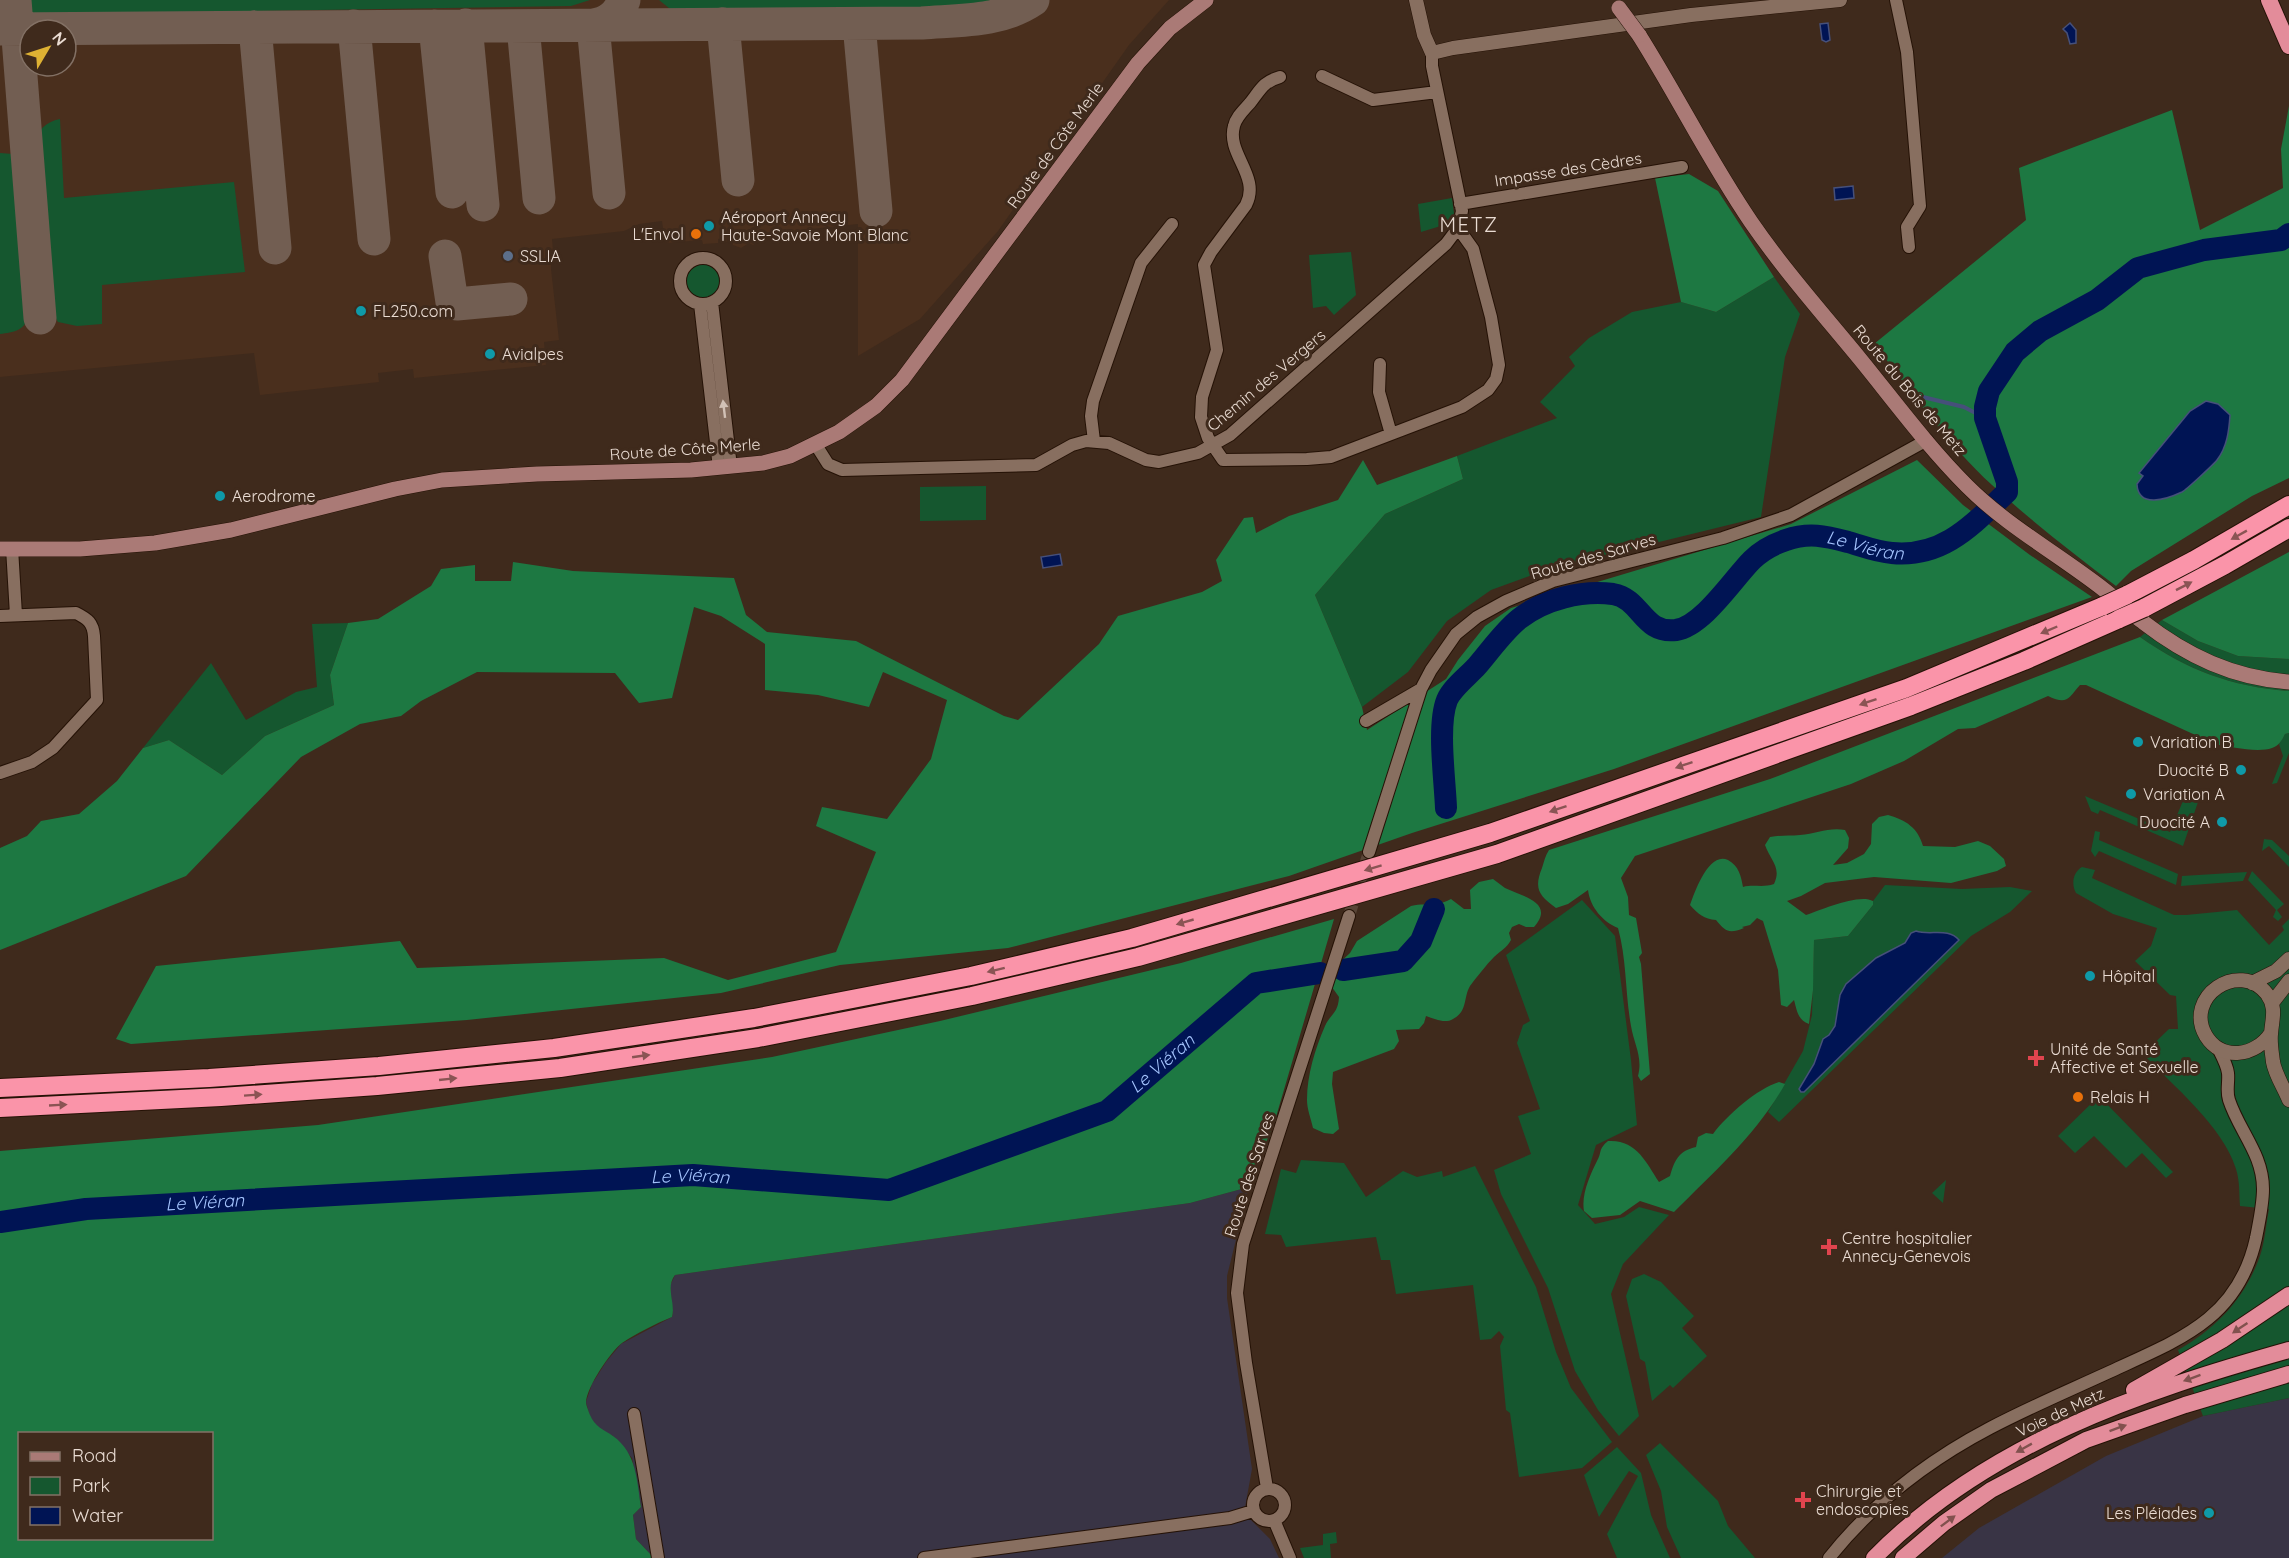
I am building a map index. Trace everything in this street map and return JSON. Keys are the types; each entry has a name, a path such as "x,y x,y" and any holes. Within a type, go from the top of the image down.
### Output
{"highway":[{"path":"2269,0 2289,46"},
{"path":"0,1088 209,1078 368,1067 554,1048 754,1018 970,976 1132,938 1490,833 1907,688 2127,595 2194,560 2289,505"},
{"path":"0,1108 221,1097 377,1086 560,1068 758,1038 983,994 1138,957 1497,854 1911,706 2024,661 2144,608 2289,528"},
{"path":"2076,1422 2201,1353 2289,1295"},
{"name":"Voie de Metz","path":"1874,1558 1919,1517 2021,1449 2076,1422 2201,1374 2289,1350"},
{"path":"1902,1558 1944,1523 1984,1495 2086,1440 2185,1405 2289,1374"}],"main road":[{"name":"Route de Côte Merle","path":"6,548 80,549 172,540 231,530 395,489 442,480 725,467 778,459 816,445 858,420 902,380 1138,63 1170,28 1206,0"},
{"name":"Route du Bois de Metz","path":"1615,4 1639,35 1715,166 1761,236 1927,440 1967,485 2002,516 2103,589 2142,622 2194,656 2227,671 2249,677 2289,682"}],"street":[{"path":"816,445 832,467 842,470 1036,465 1072,444 1094,441 1118,445 1146,460 1166,462 1213,446 1226,461 1320,458 1471,403 1493,385 1498,373 1497,356 1484,286 1473,249 1458,228 1461,217 1460,204 1437,92 1432,53 1424,35 1416,0"},
{"path":"1432,53 1453,48 1660,19 1840,0"},
{"path":"1896,0 1907,52 1920,206 1906,227 1909,247"},
{"path":"1322,76 1373,100 1437,92"},
{"name":"Chemin des Vergers","path":"1280,77 1267,81 1234,124 1233,144 1248,176 1249,198 1204,265 1217,350 1200,410 1202,425 1213,446 1230,435 1288,386 1446,244 1458,228"},
{"name":"Impasse des Cèdres","path":"1460,204 1682,167"},
{"path":"1094,441 1091,416 1093,401 1137,274 1141,263 1172,224"},
{"path":"706,303 725,467"},
{"path":"1380,364 1379,392 1391,434"},
{"name":"Route des Sarves","path":"1369,852 1421,689 1456,634 1477,617 1506,601 1553,581 1723,538 1791,515 1927,440"},
{"path":"6,548 16,615"},
{"path":"0,616 76,613 87,618 93,625 97,700 53,748 33,762 0,773"},
{"path":"1366,721 1421,689"},
{"name":"Route des Sarves","path":"1267,1488 1237,1293 1243,1244 1349,916"},
{"path":"2252,983 2276,971 2289,959"},
{"path":"1829,1558 1879,1504 1947,1454 2024,1411 2185,1337 2204,1324 2226,1303 2239,1285 2253,1252 2263,1188 2253,1147 2230,1101 2227,1089 2228,1072 2218,1048 2203,1028 2201,1011 2213,989 2224,982 2237,980 2252,983 2267,994 2272,1003 2274,1023 2266,1041 2248,1052 2228,1072"},
{"path":"2272,1003 2289,981"},
{"path":"2271,1033 2273,1064 2289,1100"},
{"path":"2218,1048 2232,1053 2248,1052 2273,1064"},
{"path":"634,1414 658,1558"},
{"path":"1267,1488 1280,1492 1285,1502 1283,1513 1274,1520 1261,1519 1253,1511 1254,1496 1267,1488"},
{"path":"924,1558 1230,1518 1253,1511"},
{"path":"1274,1520 1290,1558"}],"shaded area":[{"name":"Aéroport Annecy Haute-Savoie Mont Blanc","path":"0,0 1169,0 1129,45 998,231 920,319 858,356 858,224 764,234 758,232 756,243 753,245 749,243 741,248 733,245 732,241 726,242 725,238 718,239 718,243 703,244 702,240 665,243 662,221 639,224 624,231 552,239 554,262 551,263 551,269 559,340 544,342 546,365 414,378 413,369 378,373 379,382 260,395 254,353 0,377"},
{"path":"1249,1187 1227,1276 1227,1298 1252,1469 1244,1513 1270,1539 1279,1558 654,1558 636,1539 633,1515 641,1507 632,1458 613,1436 598,1428 590,1417 586,1402 592,1384 621,1344 672,1317 670,1286 675,1275 1190,1203"},
{"path":"2289,1398 2289,1558 1942,1558 1979,1528 2106,1456 2203,1416"}],"green space":[{"path":"0,0 590,0 571,6 0,15"},
{"path":"659,0 1001,0 985,4 903,10 691,18 674,12"},
{"path":"2289,106 2289,478 2252,496 2131,571 2116,586 2037,524 1976,469 1930,417 1874,344 2026,220 2019,168 2172,110 2200,230 2283,188 2281,149"},
{"path":"60,119 64,198 234,182 245,272 102,285 102,324 77,326 58,322 48,305 33,142 43,127"},
{"path":"0,153 13,154 29,316 21,328 0,334"},
{"path":"1689,174 1718,191 1774,277 1716,312 1681,302 1655,178"},
{"path":"1452,198 1454,214 1444,225 1421,232 1418,204"},
{"path":"1351,252 1356,295 1334,315 1326,306 1313,308 1309,255"},
{"path":"703,264 715,270 721,282 715,294 703,300 691,294 685,282 691,270"},
{"path":"1774,277 1800,314 1785,357 1761,517 1549,569 1491,590 1447,621 1408,672 1362,707 1315,595 1385,514 1463,479 1457,456 1557,418 1540,402 1575,366 1569,357 1589,338 1632,312 1681,302 1716,312"},
{"path":"1457,456 1463,479 1385,514 1315,595 1362,707 1367,730 1446,679 1485,626 1511,608 1791,524 1917,460 1963,505 2030,555 2092,597 1614,769 1412,833 1289,876 1008,948 840,965 721,993 467,1020 131,1044 116,1039 156,966 400,941 417,968 664,958 728,980 836,952 876,852 816,826 822,807 887,819 931,759 947,700 883,672 869,707 818,695 765,690 765,644 721,616 694,607 672,698 639,703 615,673 477,672 421,701 401,716 360,724 301,757 186,876 0,950 0,848 27,836 41,821 79,814 117,781 143,748 169,740 222,775 265,736 334,705 330,675 348,623 378,619 431,586 441,569 475,565 475,581 511,581 513,562 573,571 734,578 746,615 767,632 856,641 1004,716 1018,720 1099,644 1118,616 1202,592 1222,581 1216,560 1244,518 1253,517 1256,533 1289,516 1338,500 1363,460 1377,485"},
{"path":"986,486 986,520 920,521 920,487"},
{"path":"2289,552 2289,659 2238,656 2198,641 2162,620"},
{"path":"2162,620 2198,641 2238,656 2289,659 2289,691 2248,686 2211,675 2175,659 2140,637"},
{"path":"348,623 330,675 334,705 265,736 222,775 169,740 143,748 211,663 246,720 296,692 317,687 312,624"},
{"path":"2140,637 2175,659 2211,675 2248,686 2289,691 2289,733 2285,734 2277,746 2266,749 2244,749 2215,744 2086,685 2080,685 2067,699 2059,700 2048,696 1975,728 1958,729 1904,761 1851,784 1635,856 1621,878 1628,897 1629,915 1636,918 1642,953 1639,957 1650,1074 1641,1081 1638,1076 1639,1057 1631,1026 1618,928 1598,913 1591,902 1588,890 1568,904 1556,908 1545,899 1539,891 1538,881 1549,850 1770,779"},
{"path":"2289,733 2289,753 2277,783 2272,784 2283,756 2279,744 2285,734"},
{"path":"2085,796 2170,832 2185,796 2198,802 2183,846 2100,810 2098,814 2091,811"},
{"path":"1888,815 1910,826 1918,834 1923,846 1955,847 1978,841 1990,846 2004,859 2006,866 1997,871 1951,883 1874,877 1825,883 1787,901 1806,915 1859,899 1873,901 1873,905 1848,936 1814,940 1813,990 1809,1024 1800,1018 1794,1000 1787,1007 1781,1005 1778,970 1763,921 1757,918 1750,925 1742,927 1744,928 1728,931 1716,920 1696,911 1690,905 1692,899 1709,867 1721,859 1728,860 1735,865 1743,887 1774,884 1776,868 1765,845 1770,837 1833,829 1845,830 1849,838 1848,848 1833,865 1847,863 1864,854 1871,844 1872,824 1879,817"},
{"path":"2095,831 2100,832 2099,840 2178,874 2176,885 2099,851 2095,857 2091,851"},
{"path":"2264,839 2272,840 2289,856 2289,867 2269,846 2262,851"},
{"path":"2082,867 2095,870 2092,878 2174,915 2237,910 2269,945 2284,930 2282,926 2289,919 2289,1398 2203,1416 2178,1350 2217,1322 2238,1298 2254,1271 2262,1250 2269,1209 2240,1206 2236,1169 2220,1137 2196,1107 2143,1054 2169,1029 2178,1029 2176,996 2170,995 2135,961 2151,946 2157,928 2113,914 2076,893 2074,879"},
{"path":"2252,871 2284,904 2277,910 2282,917 2278,921 2273,917 2276,910 2248,880"},
{"path":"2247,872 2243,881 2181,886 2182,876"},
{"path":"1493,879 1539,906 1540,918 1534,927 1519,924 1512,927 1509,933 1511,940 1488,963 1470,986 1458,1016 1447,1021 1426,1016 1419,1029 1396,1030 1399,1041 1394,1049 1333,1072 1332,1084 1339,1129 1333,1134 1313,1128 1307,1103 1308,1081 1321,1035 1338,1003 1339,997 1329,983 1334,968 1350,953 1357,941 1411,906 1434,905 1451,899 1464,909 1471,909 1470,890 1479,882"},
{"path":"1885,885 1962,889 2010,887 2032,891 2010,912 1971,936 1779,1122 1768,1112 1803,1051 1812,1015 1814,940 1848,936 1873,905 1873,901"},
{"path":"1582,900 1615,936 1637,1125 1596,1145 1578,1205 1595,1224 1624,1217 1639,1207 1669,1215 1623,1264 1611,1294 1639,1416 1619,1436 1598,1410 1575,1371 1548,1288 1501,1194 1494,1170 1531,1154 1518,1116 1540,1109 1517,1043 1523,1025 1530,1021 1506,955"},
{"path":"1334,919 1276,1117 1249,1187 1190,1203 675,1275 671,1285 672,1317 622,1343 595,1379 586,1402 594,1422 621,1443 631,1459 637,1478 641,1507 633,1515 636,1539 654,1558 0,1558 0,1151 318,1125 772,1057 940,1021 1181,963"},
{"path":"1779,1082 1785,1084 1748,1136 1674,1212 1640,1201 1620,1215 1592,1218 1584,1211 1587,1185 1601,1149 1608,1141 1618,1141 1633,1148 1645,1160 1659,1182 1670,1176 1676,1160 1682,1153 1696,1147 1698,1137 1706,1133 1713,1134 1743,1104 1762,1090"},
{"path":"2099,1096 2173,1172 2166,1178 2142,1153 2126,1168 2094,1136 2075,1153 2058,1136"},
{"path":"1301,1160 1344,1163 1366,1197 1403,1171 1417,1177 1442,1171 1443,1177 1475,1166 1536,1287 1556,1352 1571,1388 1612,1442 1582,1468 1519,1477 1510,1413 1506,1410 1500,1346 1504,1337 1499,1331 1491,1339 1480,1340 1473,1285 1396,1294 1390,1260 1381,1260 1376,1237 1286,1247 1281,1235 1265,1234 1281,1169 1296,1173"},
{"path":"1946,1180 1943,1203 1932,1193"},
{"path":"1644,1274 1661,1282 1694,1316 1682,1328 1707,1356 1673,1388 1670,1385 1652,1401 1645,1362 1640,1359 1626,1296 1632,1279"},
{"path":"1660,1443 1718,1501 1728,1526 1755,1558 1681,1558 1667,1527 1661,1491 1646,1455"},
{"path":"1617,1447 1641,1473 1651,1515 1670,1558 1617,1558 1607,1534 1638,1476 1629,1471 1599,1517 1584,1475"},
{"path":"1336,1532 1337,1543 1330,1544 1331,1558 1304,1558 1300,1548 1323,1545 1323,1534"}],"water":[{"path":"1828,23 1830,40 1826,42 1822,40 1820,24"},
{"path":"2070,23 2076,30 2076,43 2070,44 2067,33 2063,29"},
{"path":"1853,186 1854,198 1835,200 1834,188"},
{"path":"2206,401 2218,404 2230,415 2227,439 2217,460 2182,492 2154,500 2142,497 2137,484 2143,476 2139,473 2190,411"},
{"path":"1060,554 1062,565 1043,568 1041,557"},
{"path":"1916,931 1950,934 1959,940 1804,1092 1801,1092 1799,1089 1814,1064 1823,1039 1835,1026 1840,995 1846,984 1876,958 1905,943 1911,933"}],"waterway":[{"name":"Le Viéran","path":"1446,808 1442,723 1447,700 1508,630 1529,612 1552,601 1576,595 1613,594 1630,602 1656,627 1676,630 1686,627 1707,611 1756,557 1768,548 1786,540 1802,536 1824,537 1892,553 1927,550 1942,544 1969,527 2007,492 2007,482 1985,418 1985,407 1989,391 2015,352 2040,331 2097,300 2138,268 2204,250 2281,240 2289,234"},
{"path":"1923,397 1964,407 1985,418"},
{"name":"Le Viéran","path":"1343,970 1403,961 1421,941 1434,909"},
{"name":"Le Viéran","path":"0,1222 86,1209 693,1175 889,1190 1107,1111 1256,983 1320,973"}],"taxiway":[{"path":"15,0 40,318"},
{"path":"609,193 593,25 612,17 624,0"},
{"path":"0,29 922,23 994,16 1021,7 1033,0"},
{"path":"723,24 738,180"},
{"path":"859,24 876,211"},
{"path":"466,25 483,205"},
{"path":"354,26 374,239"},
{"path":"435,26 452,192"},
{"path":"523,26 539,198"},
{"path":"255,27 275,248"},
{"path":"445,256 452,302 457,304 511,299"}],"tunnel":[{"path":"1349,916 1369,852"}],"place":[{"name":"Aéroport Annecy Haute-Savoie Mont Blanc","path":"709,226"},
{"name":"L'Envol","path":"696,234"},
{"name":"SSLIA","path":"508,256"},
{"name":"FL250.com","path":"361,311"},
{"name":"Avialpes","path":"490,354"},
{"name":"Aerodrome","path":"220,496"},
{"name":"Variation B","path":"2138,742"},
{"name":"Duocité B","path":"2241,770"},
{"name":"Variation A","path":"2131,794"},
{"name":"Duocité A","path":"2222,822"},
{"name":"Hôpital","path":"2090,976"},
{"name":"Unité de Santé Affective et Sexuelle","path":"2036,1058"},
{"name":"Relais H","path":"2078,1097"},
{"name":"Centre hospitalier Annecy-Genevois","path":"1829,1247"},
{"name":"Chirurgie et endoscopies","path":"1803,1500"},
{"name":"Les Pléiades","path":"2209,1513"}],"district":[{"name":"METZ","path":"1469,225"}]}
